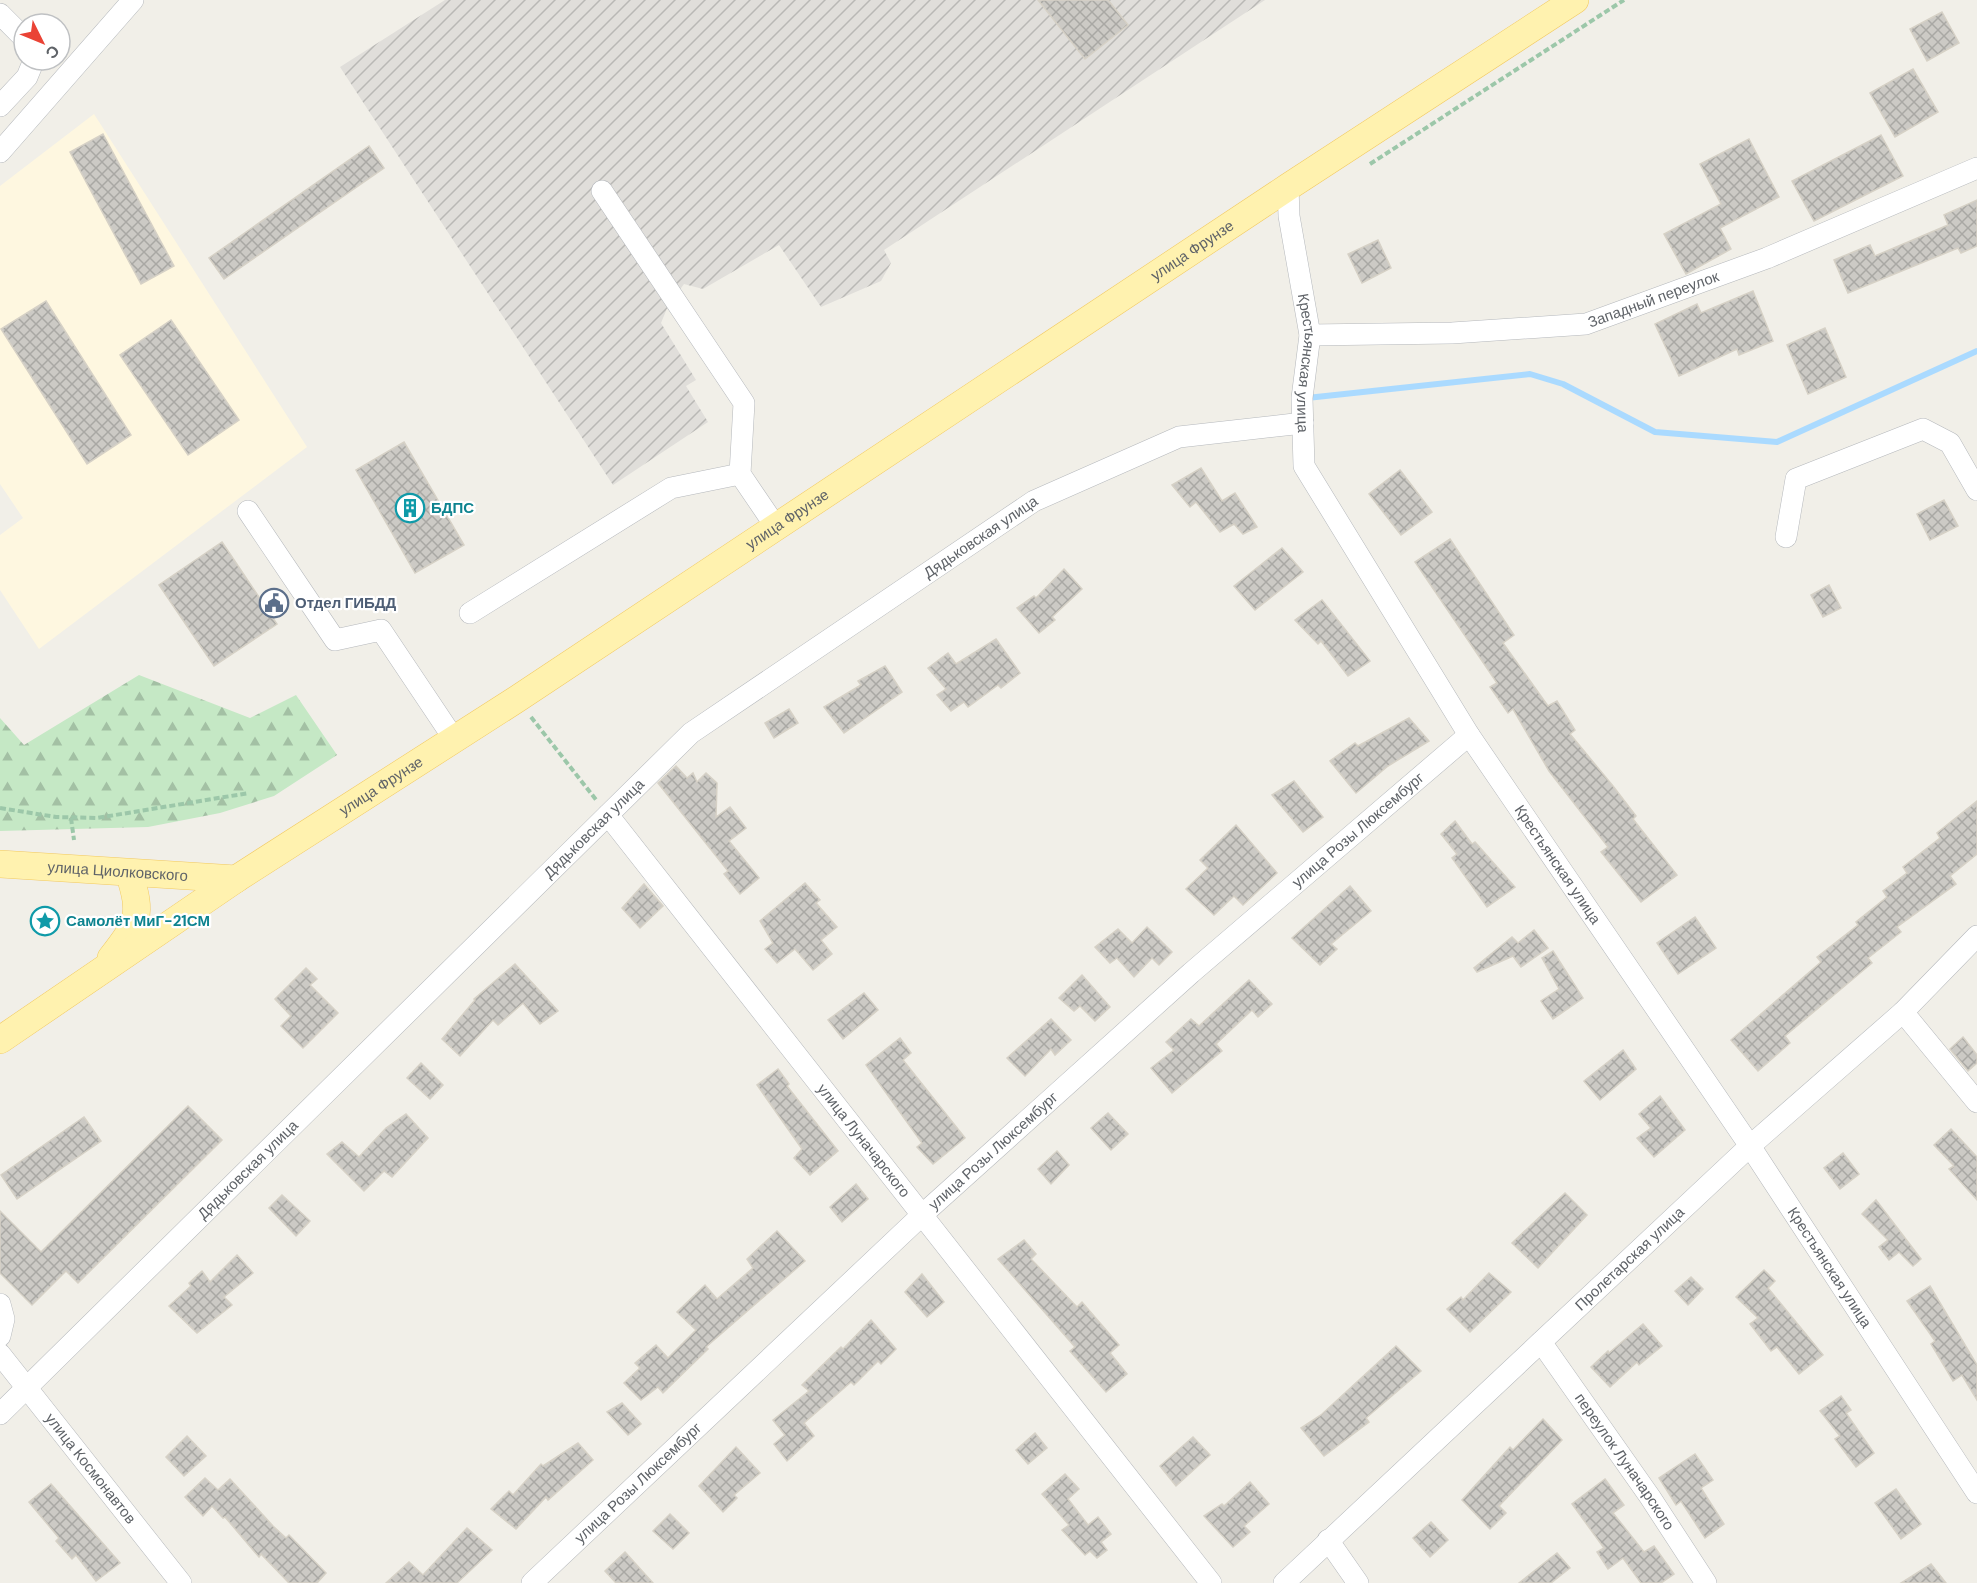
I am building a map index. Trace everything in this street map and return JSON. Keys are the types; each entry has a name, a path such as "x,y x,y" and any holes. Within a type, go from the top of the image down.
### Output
{"main road":[{"name":"улица Фрунзе","path":"0,1040 236,879 517,699 1288,187 1575,0"},
{"name":"улица Циолковского","path":"0,864 236,879"},
{"path":"99,973 127,938 137,917 138,901 129,873"}],"street":[{"path":"0,152 133,0"},
{"path":"0,14 12,26"},
{"path":"0,106 29,72"},
{"name":"Западный переулок","path":"1310,335 1452,333 1586,324 1767,258 1977,168"},
{"name":"Крестьянская улица","path":"1288,187 1289,216 1310,335 1302,398 1304,466 1469,735 1750,1146 1977,1493"},
{"path":"602,191 744,403 740,474 776,527"},
{"name":"Дядьковская улица","path":"0,1414 28,1389 692,733 1034,501 1179,437 1303,423"},
{"path":"1786,537 1796,479 1923,429 1950,443 1977,490"},
{"path":"470,613 671,488 740,474"},
{"path":"248,511 335,640 381,630 454,739"},
{"name":"улица Розы Люксембург","path":"532,1583 922,1215 1191,974 1469,735"},
{"name":"улица Луначарского","path":"609,815 1211,1583"},
{"name":"Пролетарская улица","path":"1284,1583 1750,1146 1903,1012 1977,936"},
{"path":"1903,1012 1977,1102"},
{"path":"0,1304 4,1319 0,1336"},
{"name":"переулок Луначарского","path":"1541,1342 1650,1497 1706,1583"},
{"name":"улица Космонавтов","path":"0,1354 181,1583"},
{"path":"1328,1540 1358,1583"}],"path":[{"path":"1368,165 1624,0"},
{"path":"517,699 609,815"},
{"path":"0,808 71,818 97,818 249,793"},
{"path":"71,818 74,840"}],"shaded area":[{"path":"445,0 1265,0 884,250 891,263 881,281 821,307 779,245 703,289 684,284 668,306 661,323 696,380 686,386 708,422 613,485 340,67"},
{"path":"94,114 307,447 39,649 0,590 0,535 23,518 0,484 0,186"}],"green space":[{"path":"139,675 250,718 296,695 337,755 274,796 220,813 148,827 0,831 0,718 24,745"}],"building":[{"path":"1038,0 1108,0 1128,25 1085,59"},
{"path":"1942,12 1959,43 1927,61 1910,29"},
{"path":"1913,69 1938,112 1895,137 1870,93"},
{"path":"103,134 174,266 141,284 70,152"},
{"path":"1881,135 1903,176 1814,221 1792,181"},
{"path":"1749,139 1779,197 1720,228 1731,249 1686,274 1664,234 1721,204 1700,164"},
{"path":"369,146 384,168 224,279 209,258"},
{"path":"1977,200 1977,246 1961,253 1958,248 1848,293 1834,260 1870,245 1875,256 1948,225 1944,215"},
{"path":"1378,240 1391,268 1362,283 1348,254"},
{"path":"1753,291 1773,341 1739,355 1737,349 1679,376 1655,324 1697,304 1701,313"},
{"path":"46,301 131,435 87,464 1,329"},
{"path":"171,320 239,420 188,455 120,355"},
{"path":"1825,328 1846,377 1808,394 1787,345"},
{"name":"БДПС","path":"404,442 464,545 415,573 356,470"},
{"path":"1201,468 1222,501 1235,493 1257,527 1243,534 1234,524 1220,532 1196,502 1190,507 1172,485"},
{"path":"1400,470 1432,512 1401,535 1369,494"},
{"path":"1944,500 1958,526 1930,540 1917,514"},
{"path":"1450,539 1514,635 1503,643 1548,706 1557,701 1575,730 1570,734 1636,816 1633,819 1677,875 1641,902 1601,852 1608,847 1549,771 1513,709 1508,713 1490,687 1497,683 1415,562"},
{"path":"222,542 277,624 214,666 159,585"},
{"path":"1282,548 1303,572 1255,610 1234,586"},
{"path":"1064,569 1082,589 1052,617 1055,620 1039,633 1017,608 1034,596 1036,598"},
{"path":"1829,585 1841,608 1823,617 1811,595"},
{"path":"1322,600 1370,661 1348,676 1321,641 1318,644 1295,620"},
{"path":"996,639 1020,673 1001,688 998,685 968,707 964,702 951,711 937,695 946,689 928,668 948,653 956,664"},
{"path":"885,666 902,692 844,733 824,707 861,685 858,681"},
{"path":"789,709 798,723 774,738 765,723"},
{"path":"1409,718 1429,741 1388,766 1356,793 1330,761 1355,743 1358,746"},
{"path":"676,766 687,778 693,773 697,782 706,773 717,783 716,817 730,807 746,828 729,841 759,878 740,894 724,874 728,871 658,783"},
{"path":"1294,781 1323,817 1303,832 1272,795"},
{"path":"1977,801 1977,854 1950,876 1956,884 1897,927 1901,932 1868,958 1872,963 1785,1036 1790,1043 1758,1071 1731,1040 1821,962 1817,957 1858,925 1856,922 1887,897 1883,891 1907,873 1903,867 1940,838 1937,833"},
{"path":"1455,821 1472,844 1475,842 1515,887 1487,907 1452,858 1457,854 1441,834"},
{"path":"1236,825 1277,873 1243,905 1234,896 1214,915 1186,889 1208,868 1200,860"},
{"path":"805,883 820,900 816,903 837,927 821,940 832,954 813,970 795,949 777,963 765,949 773,943 760,921"},
{"path":"644,884 663,906 640,928 622,908"},
{"path":"1350,886 1371,911 1331,944 1337,949 1320,965 1292,938"},
{"path":"1695,917 1716,948 1678,974 1657,943"},
{"path":"1147,927 1172,952 1159,965 1152,958 1134,977 1117,958 1110,963 1095,947 1118,929 1132,943"},
{"path":"1534,930 1548,948 1521,967 1513,956 1477,972 1474,968 1512,937 1518,943"},
{"path":"1553,951 1583,998 1553,1019 1541,1001 1559,989 1542,958"},
{"path":"515,964 558,1011 540,1024 523,1003 498,1025 493,1020 460,1056 442,1039 474,999"},
{"path":"306,968 317,979 310,985 338,1013 303,1048 281,1026 291,1016 275,999"},
{"path":"1082,975 1110,1007 1095,1021 1080,1006 1074,1011 1059,998"},
{"path":"1249,980 1272,1004 1258,1017 1252,1010 1216,1044 1222,1051 1172,1093 1151,1068 1174,1050 1166,1042 1191,1019 1199,1026"},
{"path":"864,993 878,1010 843,1039 828,1020"},
{"path":"1051,1019 1071,1040 1055,1055 1051,1049 1025,1076 1007,1058"},
{"path":"1963,1037 1977,1055 1977,1063 1968,1071 1950,1049"},
{"path":"900,1038 911,1053 903,1060 965,1138 933,1164 917,1147 922,1143 866,1065"},
{"path":"1623,1050 1636,1069 1600,1100 1584,1081"},
{"path":"421,1063 443,1085 430,1099 407,1078"},
{"path":"778,1069 789,1084 787,1086 838,1151 810,1175 794,1158 802,1149 757,1085"},
{"path":"1660,1096 1685,1130 1654,1157 1637,1138 1651,1128 1639,1114"},
{"path":"188,1106 222,1140 78,1283 66,1271 32,1305 0,1273 0,1211 41,1252"},
{"path":"1108,1113 1128,1134 1111,1150 1091,1128"},
{"path":"406,1114 428,1138 392,1177 384,1171 364,1191 327,1154 342,1142 359,1157 386,1128"},
{"path":"84,1117 101,1141 17,1199 1,1175"},
{"path":"1951,1129 1977,1157 1977,1200 1949,1169 1954,1166 1934,1145"},
{"path":"1057,1151 1069,1165 1051,1184 1038,1169"},
{"path":"1843,1153 1859,1174 1840,1189 1824,1168"},
{"path":"856,1184 868,1199 842,1222 830,1207"},
{"path":"1565,1193 1587,1215 1538,1268 1512,1243"},
{"path":"282,1195 310,1221 296,1236 269,1208"},
{"path":"1876,1200 1921,1259 1913,1266 1899,1252 1889,1260 1879,1247 1888,1240 1862,1214"},
{"path":"777,1231 805,1261 706,1347 708,1349 663,1393 658,1387 641,1400 624,1383 640,1368 635,1363 656,1345 668,1358 696,1330 677,1312 705,1285 717,1299 753,1268 747,1259"},
{"path":"1024,1240 1036,1254 1031,1259 1077,1307 1082,1302 1119,1345 1110,1353 1127,1374 1106,1392 1070,1351 1075,1347 998,1259"},
{"path":"237,1255 253,1273 224,1297 232,1305 197,1333 169,1306 191,1286 189,1283 202,1271 210,1282"},
{"path":"1764,1270 1775,1281 1768,1288 1823,1355 1799,1374 1777,1347 1771,1351 1750,1324 1758,1318 1736,1297"},
{"path":"1489,1273 1511,1292 1470,1332 1447,1309 1461,1297 1463,1300"},
{"path":"922,1274 944,1302 927,1317 905,1292"},
{"path":"1691,1277 1703,1289 1688,1305 1675,1291"},
{"path":"1930,1286 1977,1365 1977,1400 1962,1375 1953,1381 1931,1344 1935,1341 1907,1301"},
{"path":"871,1320 896,1349 881,1364 878,1361 854,1385 851,1382 804,1423 814,1436 787,1461 774,1444 785,1435 773,1420 809,1391 802,1385 841,1347 843,1349"},
{"path":"1643,1324 1662,1346 1639,1365 1637,1362 1610,1387 1591,1367"},
{"path":"1396,1346 1421,1371 1366,1418 1369,1422 1324,1456 1301,1428 1321,1415"},
{"path":"1841,1396 1851,1410 1846,1413 1874,1453 1856,1467 1835,1439 1840,1436 1820,1411"},
{"path":"622,1403 641,1424 628,1435 607,1412"},
{"path":"1543,1419 1562,1440 1499,1506 1506,1513 1490,1529 1462,1500 1510,1447 1513,1450"},
{"path":"1035,1433 1047,1448 1028,1464 1016,1450"},
{"path":"187,1436 206,1456 184,1476 166,1457"},
{"path":"1193,1437 1210,1455 1176,1486 1160,1466"},
{"path":"578,1443 593,1460 548,1500 546,1497 516,1529 491,1509 509,1491 513,1495 541,1464 543,1466"},
{"path":"736,1447 760,1473 734,1495 737,1498 723,1512 699,1486"},
{"path":"1695,1454 1713,1480 1701,1488 1724,1524 1705,1538 1681,1501 1676,1505 1659,1478"},
{"path":"1065,1474 1079,1489 1068,1499 1088,1525 1098,1517 1111,1534 1101,1542 1107,1550 1097,1558 1090,1551 1085,1555 1062,1530 1069,1525 1042,1494"},
{"path":"205,1478 218,1490 230,1479 273,1526 286,1538 289,1535 326,1573 317,1583 289,1583 261,1554 259,1557 225,1517 223,1518 212,1506 203,1516 185,1497"},
{"path":"1605,1479 1624,1505 1613,1513 1644,1552 1654,1546 1674,1574 1661,1583 1641,1583 1623,1558 1608,1569 1597,1552 1604,1548 1572,1504"},
{"path":"1250,1482 1269,1504 1244,1526 1250,1532 1233,1547 1204,1516 1222,1504 1224,1506"},
{"path":"51,1484 120,1563 96,1581 76,1555 72,1559 56,1541 59,1538 29,1502"},
{"path":"1896,1489 1921,1524 1901,1539 1875,1503"},
{"path":"670,1514 689,1533 673,1549 653,1531"},
{"path":"1431,1522 1448,1540 1430,1557 1413,1538"},
{"path":"467,1528 492,1550 457,1583 386,1583 409,1562 423,1575"},
{"path":"625,1552 653,1583 616,1583 605,1571"},
{"path":"1557,1553 1570,1568 1551,1583 1519,1583"},
{"path":"1931,1564 1946,1583 1901,1583"}],"waterway":[{"path":"1307,398 1530,374 1563,384 1655,432 1777,442 1977,351"}],"place":[{"name":"БДПС","path":"410,508"},
{"name":"Отдел ГИБДД","path":"274,603"},
{"name":"Самолёт МиГ-21СМ","path":"45,921"}]}
